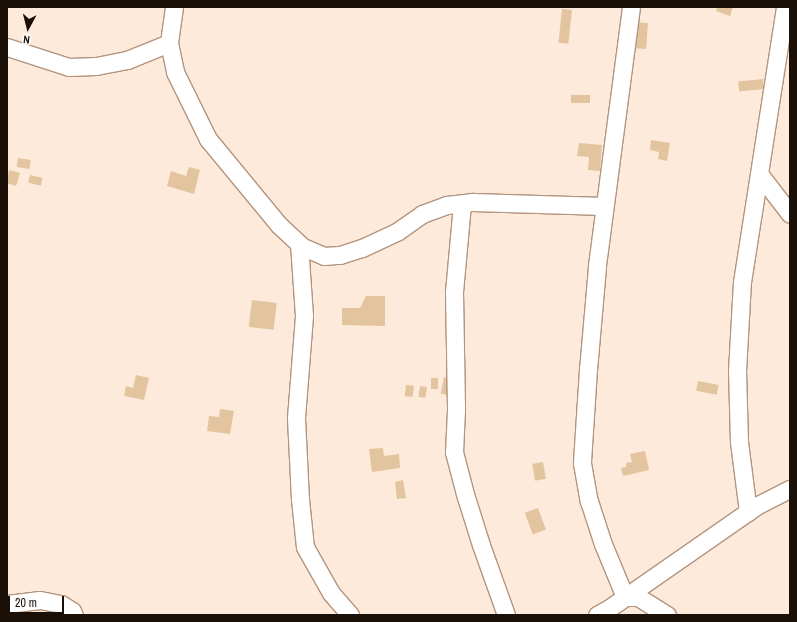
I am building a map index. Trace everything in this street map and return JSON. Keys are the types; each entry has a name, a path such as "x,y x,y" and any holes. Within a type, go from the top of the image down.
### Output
{"street":[{"path":"174,7 169,43 175,72 208,139 279,225 299,244 324,256 340,255 362,248 398,231 422,214 447,205 527,203 604,206"},
{"path":"625,597 603,544 589,501 582,463 588,369 604,206 631,7"},
{"path":"748,512 739,442 737,371 742,282 785,40 785,7"},
{"path":"7,48 68,67 96,66 127,60 169,43"},
{"path":"760,174 790,214"},
{"path":"462,204 454,292 456,410 454,452 481,545 506,615"},
{"path":"299,244 304,316 296,418 304,547 331,592 350,615"},
{"path":"597,615 748,512 790,489"},
{"path":"625,597 638,597 667,615"},
{"path":"7,604 40,600 61,604 72,611 74,615"}],"building":[{"path":"718,7 733,7 730,16 716,11"},
{"path":"562,9 572,10 568,44 558,43"},
{"path":"634,22 648,23 646,49 632,48"},
{"path":"763,79 764,89 739,92 738,82"},
{"path":"571,95 590,95 590,103 571,103"},
{"path":"651,140 670,143 667,161 658,159 659,152 650,150"},
{"path":"579,143 602,145 600,171 588,170 589,157 577,156"},
{"path":"18,158 31,160 29,169 17,167"},
{"path":"189,167 200,170 194,194 167,186 171,171 186,176"},
{"path":"9,170 20,173 16,186 7,183"},
{"path":"30,175 43,178 41,186 28,183"},
{"path":"366,296 385,296 385,326 342,325 342,308 360,308"},
{"path":"252,300 277,303 274,330 249,327"},
{"path":"136,375 149,378 144,400 124,396 126,386 133,388"},
{"path":"444,377 454,379 451,396 441,394"},
{"path":"431,378 438,378 438,389 431,389"},
{"path":"698,381 719,385 717,395 696,391"},
{"path":"406,385 414,386 413,397 405,396"},
{"path":"420,386 427,387 425,398 418,397"},
{"path":"220,409 234,411 230,434 207,431 209,416 219,417"},
{"path":"383,448 384,456 399,454 400,468 372,472 369,449"},
{"path":"645,451 649,470 623,476 621,468 626,467 626,463 632,462 630,454"},
{"path":"543,462 546,479 535,481 532,464"},
{"path":"403,480 406,498 397,499 395,482"},
{"path":"538,508 546,530 533,534 525,513"}]}
